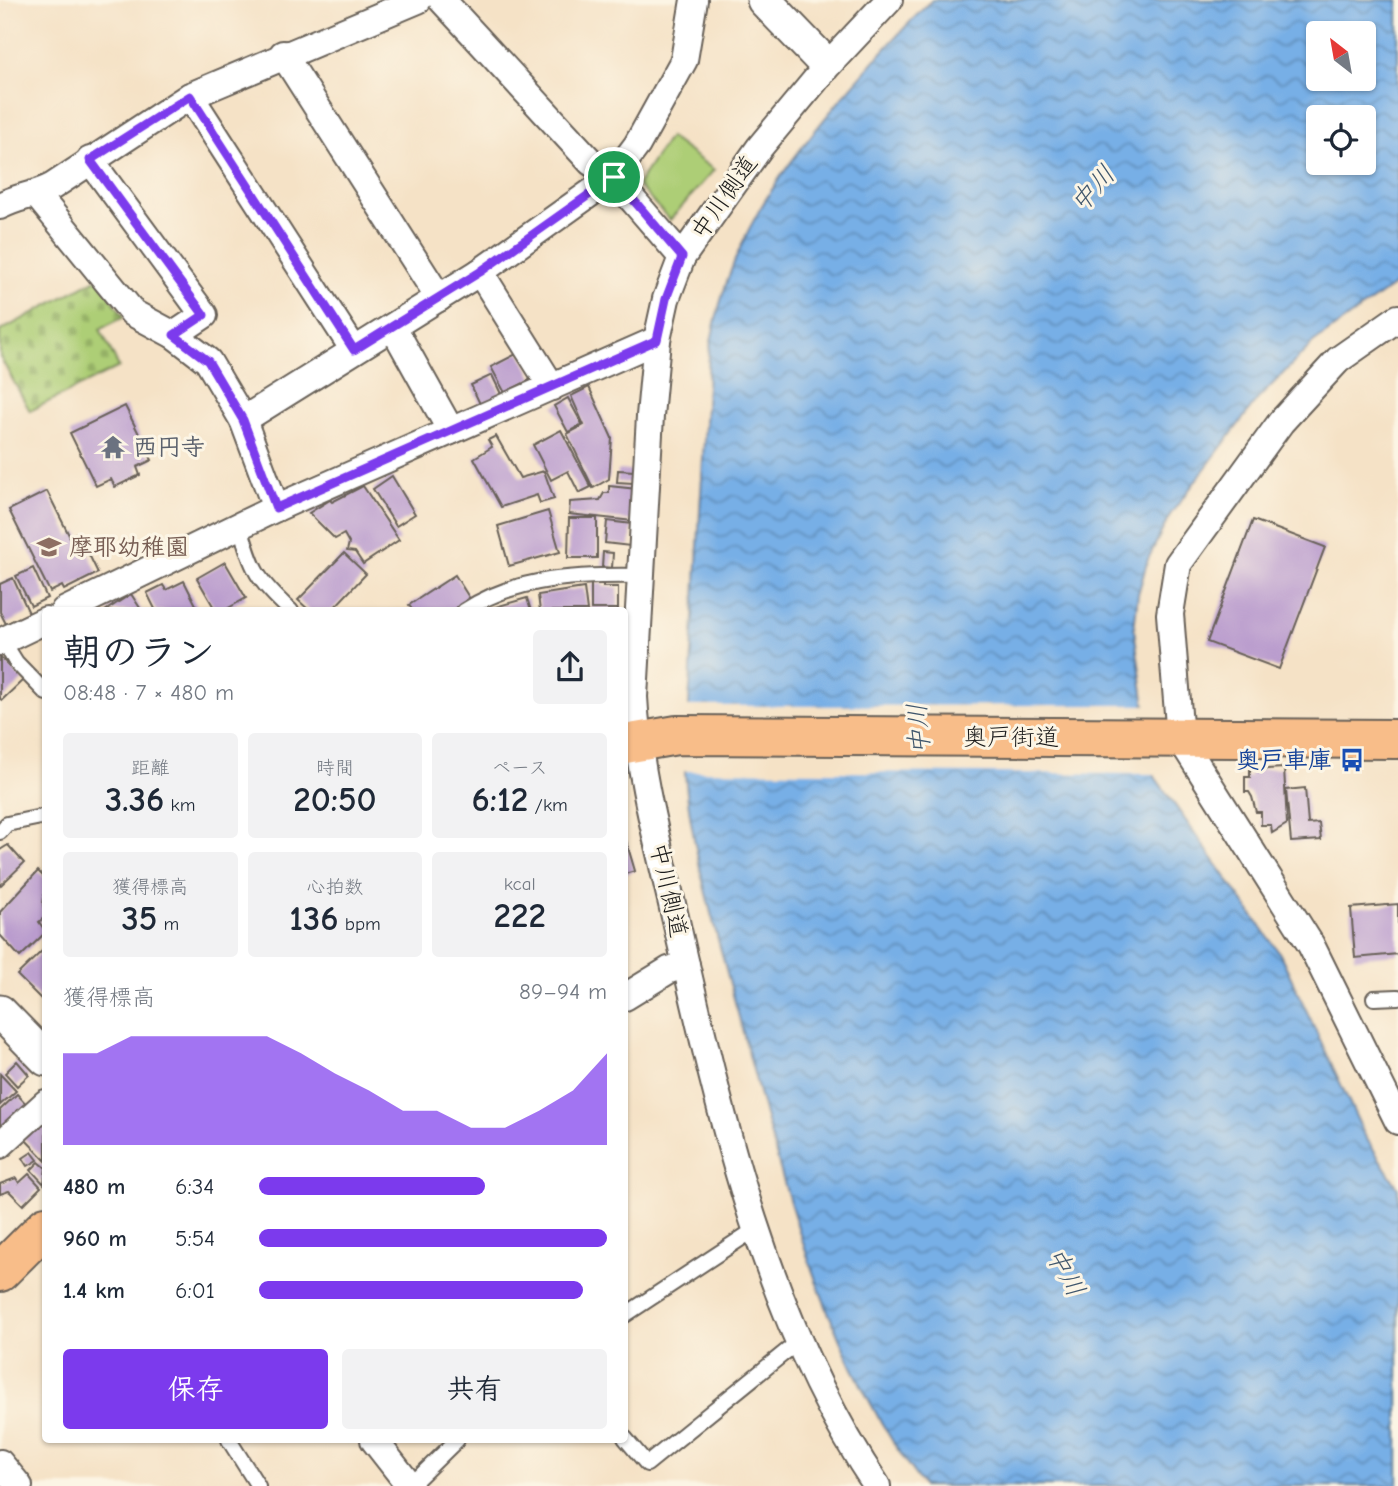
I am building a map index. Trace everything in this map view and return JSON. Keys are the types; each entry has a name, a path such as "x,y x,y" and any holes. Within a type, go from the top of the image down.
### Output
{"main road":[{"name":"奥戸街道","path":"631,743 677,735 1398,739"},
{"path":"0,1272 42,1230"}],"street":[{"path":"0,206 22,195 37,195 190,96 283,54 418,0"},
{"path":"442,0 591,162 614,177 682,257"},
{"path":"243,420 480,272 614,177 637,145 684,60 694,0"},
{"path":"764,0 824,61"},
{"name":"中川側道","path":"877,1486 838,1424 799,1341 757,1228 722,1113 631,743 657,340 666,299 682,257 824,61 889,0"},
{"path":"283,54 439,298"},
{"path":"190,96 354,350"},
{"path":"90,160 204,315 174,335"},
{"path":"37,195 132,313 174,335 208,361 243,420 276,508"},
{"path":"480,272 552,387"},
{"path":"1395,325 1338,360 1281,422 1178,564 1170,614 1173,738 1311,945 1398,1121"},
{"path":"393,327 451,431"},
{"path":"72,607 276,508 657,340"},
{"path":"1,640 42,622"},
{"path":"628,995 669,970 686,965"},
{"path":"0,1012 42,1055"},
{"path":"0,1145 42,1107"},
{"path":"376,1443 411,1485"},
{"path":"0,1463 19,1486"}],"lane":[{"path":"240,526 252,568 260,582 287,607"},
{"path":"470,607 481,600 555,578 641,576"},
{"path":"1,640 16,662 42,689"},
{"path":"0,832 7,824 42,817"},
{"path":"1374,998 1398,996"},
{"path":"628,1313 757,1228"},
{"path":"628,1442 647,1464 799,1341"},
{"path":"231,1443 258,1486"},
{"path":"411,1485 454,1443"}],"green space":[{"path":"669,137 714,170 670,220 637,185"},
{"path":"98,278 124,317 100,329 119,367 30,411 0,357 0,331"}],"water":[{"name":"中川","path":"932,0 1398,0 1398,282 1313,343 1257,400 1170,515 1148,559 1138,594 1134,629 1155,777 1280,954 1365,1136 1398,1188 1398,1486 923,1486 888,1434 858,1379 832,1322 810,1263 790,1203 707,899 685,774 709,353 728,279 756,215 817,128 886,48"}],"pier":[{"path":"1147,705 1158,774 682,771 686,706"}],"building":[{"path":"520,352 533,378 505,393 491,367"},
{"path":"492,375 501,394 480,404 471,385"},
{"path":"589,387 612,438 609,479 593,488 567,434 584,425 571,396"},
{"path":"568,398 582,424 568,432 554,406"},
{"path":"125,406 152,460 137,467 140,475 115,487 111,479 96,486 70,433"},
{"path":"561,430 591,487 579,493 568,471 551,480 533,445"},
{"path":"496,436 520,478 544,471 554,499 540,503 537,495 501,507 474,458 492,447 488,440"},
{"path":"618,470 634,471 633,483 617,482"},
{"path":"392,476 415,514 396,526 373,489"},
{"path":"363,486 399,540 363,564 355,552 347,551 349,543 344,534 335,539 309,513 330,500 332,502"},
{"path":"609,486 637,489 633,521 569,514 570,502 600,500 604,493 609,493"},
{"path":"47,491 70,537 78,532 98,573 64,590 62,586 50,592 9,510"},
{"path":"548,511 560,552 509,566 498,526"},
{"path":"569,518 597,518 597,558 568,558"},
{"path":"1253,520 1325,547 1279,669 1207,642"},
{"path":"607,521 632,524 630,546 605,543"},
{"path":"603,552 613,553 612,568 602,567"},
{"path":"344,553 366,574 335,607 306,607 298,600"},
{"path":"225,562 246,598 230,607 214,607 197,578"},
{"path":"33,568 47,598 31,606 16,576"},
{"path":"455,575 470,599 458,607 409,605"},
{"path":"13,578 29,613 6,624 0,612 0,584"},
{"path":"184,581 197,607 154,607 147,593 163,585 166,590"},
{"path":"603,583 603,587 618,587 618,607 591,607 591,584"},
{"path":"584,588 586,607 540,607 538,595"},
{"path":"131,594 139,607 111,607"},
{"path":"527,598 530,607 496,607"},
{"path":"0,657 23,680 2,700 0,699"},
{"path":"1284,768 1287,824 1272,833 1271,825 1261,825 1261,812 1256,812 1252,797 1249,792 1245,792 1245,777 1250,777 1250,770"},
{"path":"1305,788 1308,824 1319,823 1321,840 1291,842 1286,790"},
{"path":"8,845 24,863 0,886 0,850"},
{"path":"628,847 635,871 628,873"},
{"path":"38,871 42,875 42,919 39,922 42,936 20,957 0,935 0,912"},
{"path":"1398,904 1398,954 1355,958 1351,908"},
{"path":"42,951 42,1000 17,975"},
{"path":"17,1061 29,1075 17,1086 5,1073"},
{"path":"0,1074 16,1091 0,1105"},
{"path":"17,1094 29,1107 5,1130 0,1125 0,1110"},
{"path":"42,1118 42,1157 22,1136"},
{"path":"32,1152 38,1160 28,1166 23,1158"},
{"path":"39,1162 42,1165 42,1182 31,1170"},
{"path":"29,1174 41,1187 23,1205 9,1191 0,1194 0,1184 16,1178 19,1183"}],"place":[{"name":"西円寺","path":"113,447"},
{"name":"摩耶幼稚園","path":"49,547"},
{"name":"奥戸車庫","path":"1352,760"}],"route":[{"path":"190,96 354,350 480,272 614,177 682,257 666,299 657,340 276,508 243,420 208,361 174,335 204,315 90,160 190,96"}]}
